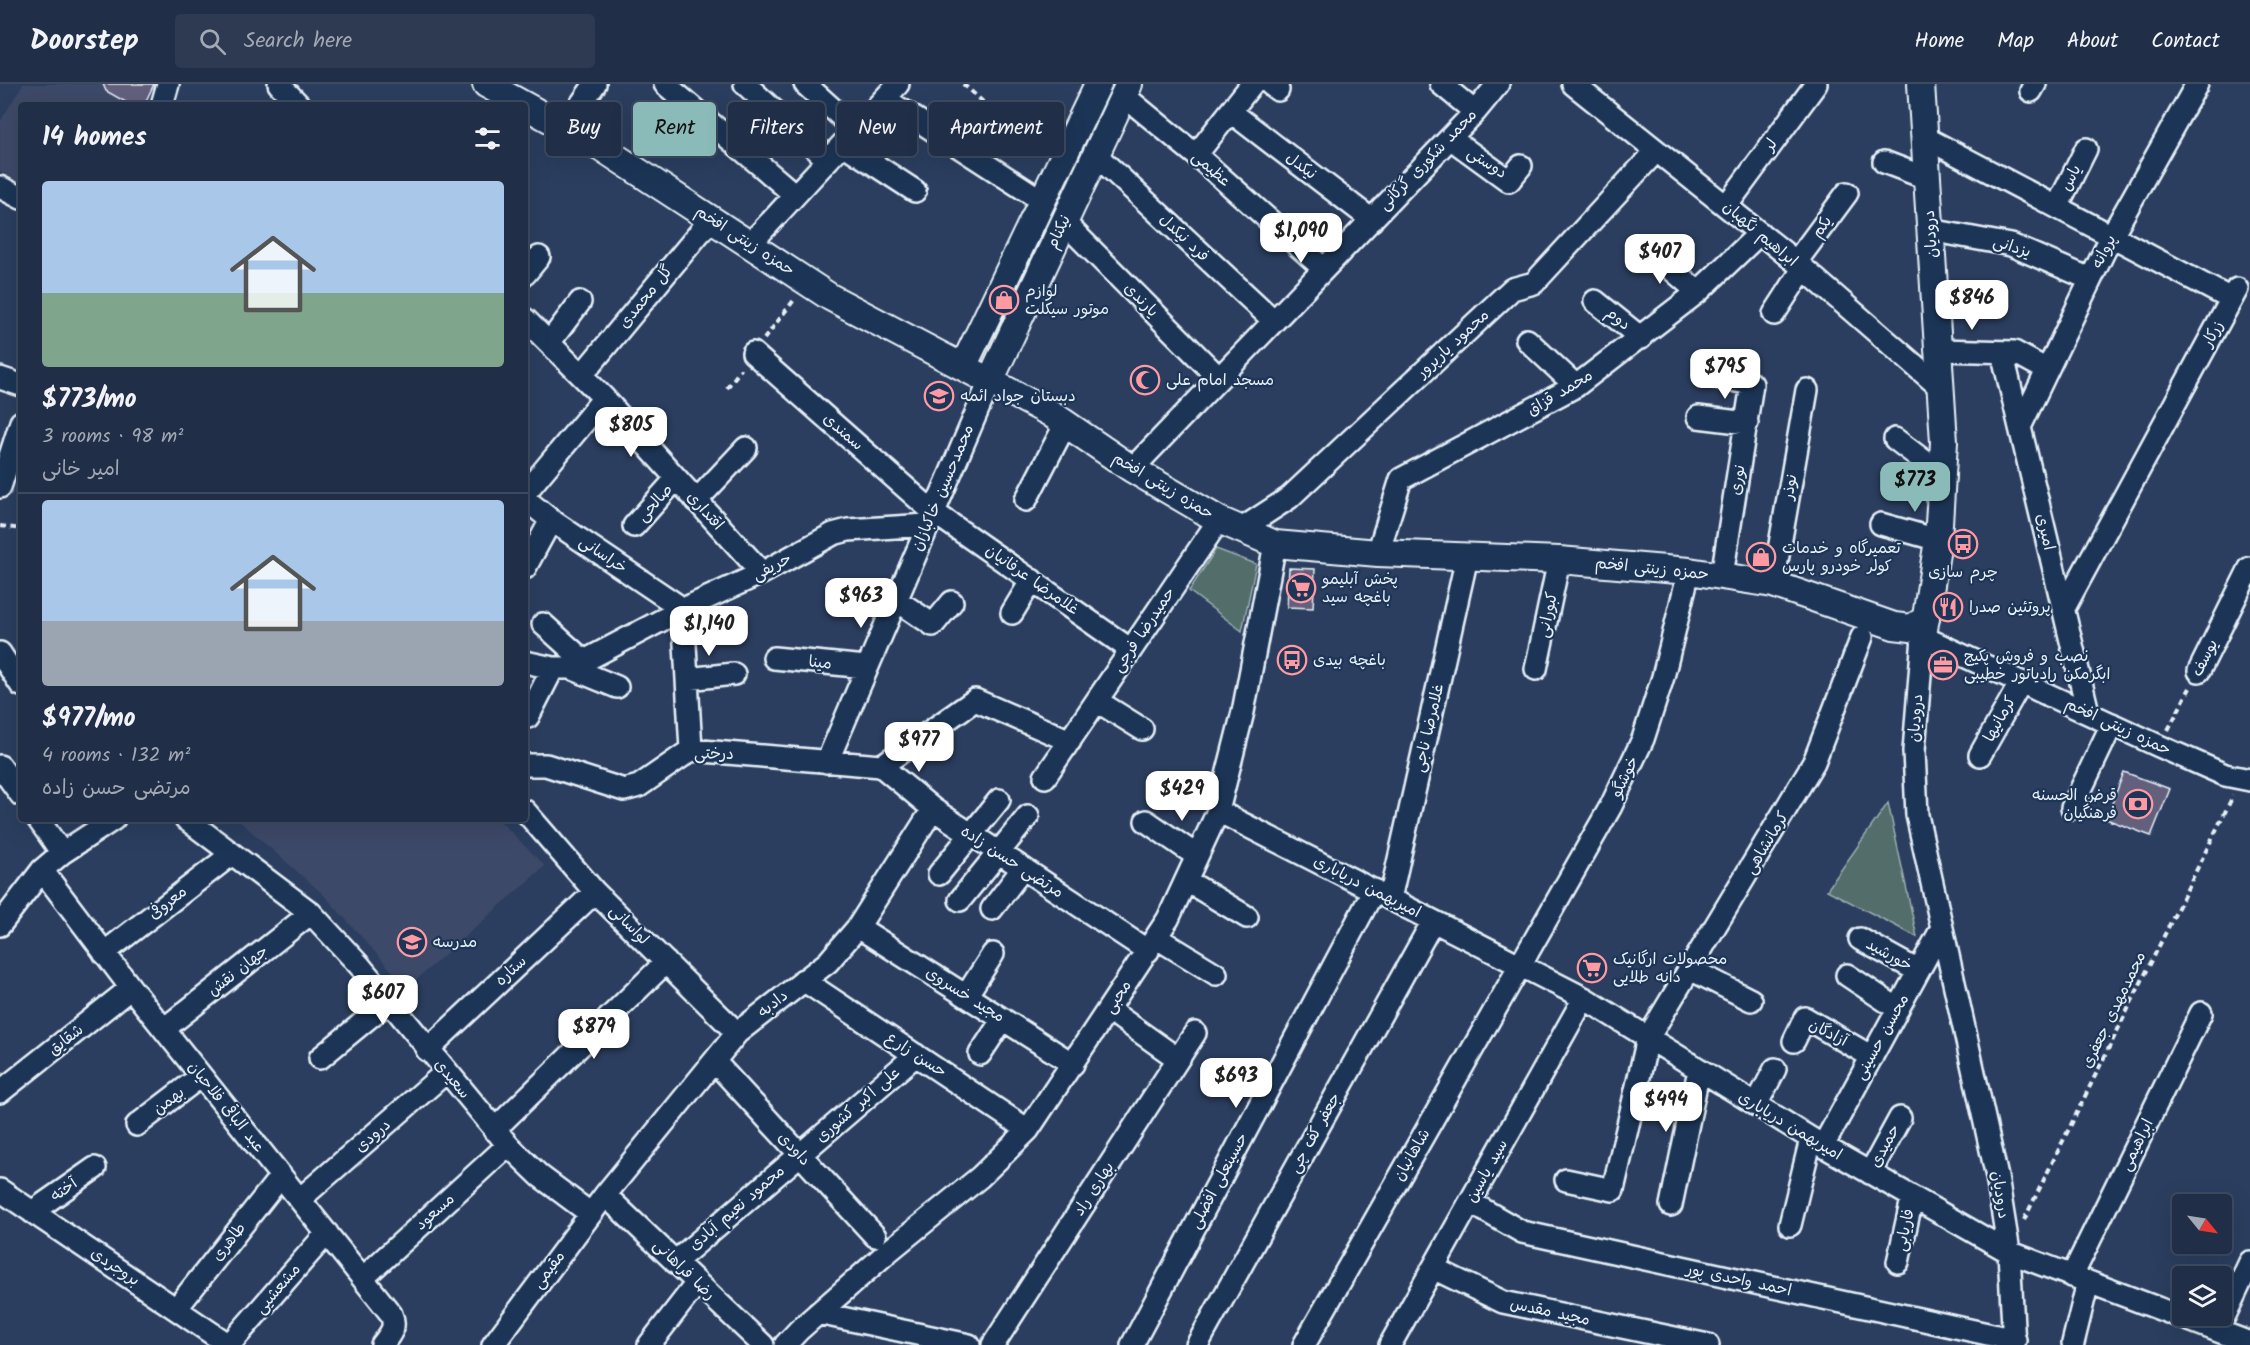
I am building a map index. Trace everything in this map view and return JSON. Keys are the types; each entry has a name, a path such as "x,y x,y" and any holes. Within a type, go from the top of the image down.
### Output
{"main road":[{"name":"نیکنام","path":"963,367 1098,84"},
{"name":"درودیان","path":"1921,84 1940,350 1944,476 1938,540 1924,628"},
{"name":"نیکنام","path":"990,381 1126,90"},
{"name":"حمزه زینتی افخم","path":"495,94 512,102"},
{"name":"حمزه زینتی افخم","path":"528,110 546,118"},
{"name":"حمزه زینتی افخم","path":"611,156 830,297 1050,413 1132,469 1229,525 1275,544 1378,553 1559,560 1722,576 1773,584 1894,626 1924,628"}],"street":[{"path":"163,102 168,84"},
{"path":"279,84 296,102"},
{"path":"582,102 595,84"},
{"path":"665,84 795,195"},
{"path":"745,84 828,160"},
{"path":"805,84 837,123"},
{"path":"1196,155 1252,84"},
{"path":"1441,84 1475,112"},
{"name":"محمد شکوری گرکانی","path":"1132,469 1475,112 1498,84"},
{"name":"ابراهیم نگهبان","path":"1573,84 1800,266 1942,389"},
{"name":"لر","path":"1726,205 1816,84"},
{"name":"پروانه","path":"2021,425 2112,236 2197,84"},
{"name":"عظیمی","path":"1126,90 1324,269"},
{"path":"882,102 892,91 1041,200"},
{"name":"نیکدل","path":"1231,112 1372,220"},
{"name":"زرکار","path":"1924,136 2112,236 2234,294 2063,610"},
{"name":"دوستی","path":"1450,138 1509,181 1521,166"},
{"name":"یاس","path":"2057,207 2086,149"},
{"path":"750,244 837,150"},
{"name":"محمود یارپرور","path":"1229,525 1289,498 1512,289 1534,283 1656,151"},
{"name":"فرد نیکدل","path":"1096,155 1273,320"},
{"path":"872,156 915,191"},
{"path":"1884,162 1926,178"},
{"path":"0,187 18,196"},
{"name":"یکم","path":"1774,314 1800,266 1847,193"},
{"name":"گل محمدی","path":"582,375 711,219"},
{"name":"یارندی","path":"1064,222 1218,377"},
{"name":"یزدانی","path":"1930,230 2011,245 2090,279"},
{"name":"محمد قزاق","path":"1378,553 1401,479 1576,386 1698,292 1760,233"},
{"path":"1647,248 1698,292"},
{"path":"528,270 539,257"},
{"name":"دوم","path":"1595,301 1641,338"},
{"path":"549,343 580,302"},
{"name":"اقتداری","path":"528,322 604,398 762,573"},
{"path":"1527,340 1576,386"},
{"path":"1940,350 2024,355 2047,370"},
{"name":"امیری","path":"2002,352 2088,712"},
{"name":"سمندی","path":"753,353 930,518"},
{"name":"نوری","path":"1705,375 1752,384 1722,576"},
{"path":"0,378 18,384"},
{"name":"محمدحسین خاکبازان","path":"827,762 990,381"},
{"name":"نوذر","path":"1773,584 1807,390"},
{"path":"528,489 604,398"},
{"path":"1698,417 1747,423"},
{"path":"1026,500 1065,425"},
{"path":"0,487 18,433"},
{"path":"1895,439 1944,476"},
{"path":"696,501 746,448"},
{"name":"صالحی","path":"634,526 676,479"},
{"name":"خراسانی","path":"528,501 551,520 683,609"},
{"name":"حریفی","path":"569,666 683,609 762,573 833,534 930,518"},
{"name":"غلامرضا عرفانیان","path":"930,518 1032,580 1131,650"},
{"path":"528,562 551,520"},
{"path":"1881,524 1938,540"},
{"name":"حمیدرضا فرجی","path":"1045,777 1131,650 1229,525"},
{"name":"محبی","path":"785,1345 818,1313 958,1197 1029,1130 1152,944 1187,880 1218,811 1243,711 1275,544"},
{"name":"غلامرضا ناجی","path":"1382,895 1467,557"},
{"name":"کبورانی","path":"1536,669 1559,560"},
{"name":"یوسف","path":"2199,671 2250,568"},
{"name":"خوشگو","path":"1520,965 1611,806 1644,739 1663,677 1689,572"},
{"path":"1012,613 1032,580"},
{"path":"895,599 933,625 952,602"},
{"path":"683,609 692,750"},
{"path":"543,624 569,666"},
{"name":"حمزه زینتی افخم","path":"1924,628 2021,682 2159,746 2245,780"},
{"name":"درودیان","path":"1924,628 1914,751 1917,815 1997,1177 2008,1252 2015,1342"},
{"name":"کرمانشاهی","path":"1566,1180 1613,1190 1648,1038 1814,762 1862,637"},
{"path":"0,653 18,680"},
{"name":"مینا","path":"774,658 866,668"},
{"path":"528,662 569,666 617,687"},
{"path":"528,717 569,666"},
{"path":"687,679 735,674"},
{"name":"کرمانیها","path":"1980,755 2021,682"},
{"path":"881,766 975,700 1070,741"},
{"path":"1097,700 1142,729"},
{"path":"2072,808 2112,724"},
{"name":"درختی","path":"528,765 546,765 624,790 639,786 692,750 881,766"},
{"name":"مرتضی حسن زاده","path":"881,766 933,809 1023,868 1152,944 1216,974"},
{"path":"1,768 18,791"},
{"path":"939,874 999,800"},
{"name":"دادبه","path":"605,1195 737,1034 828,962 858,927 933,809"},
{"name":"امیربهمن دریاباری","path":"1218,811 1584,998 1756,1106 1912,1199 2008,1252 2215,1335 2250,1343"},
{"name":"لواسانی","path":"528,814 595,892 737,1034"},
{"path":"960,900 1028,816"},
{"path":"1146,821 1197,856"},
{"path":"40,822 62,853"},
{"path":"0,923 42,870 62,853 108,822"},
{"name":"سعیدی","path":"190,822 311,913 360,966 501,1138 540,1176 591,1214"},
{"name":"معروفی","path":"104,953 232,854"},
{"path":"992,909 1023,868"},
{"name":"عبد الباقی فلاحیان","path":"42,870 131,988 363,1278 395,1322 393,1330 382,1345"},
{"path":"1187,880 1247,917"},
{"name":"ستاره","path":"427,1050 595,892"},
{"name":"حسینعلی افضلی","path":"1132,1345 1382,895"},
{"name":"جهان نقش","path":"164,1029 311,913"},
{"name":"جعفر کف چی","path":"1197,1345 1433,921"},
{"name":"مجید خسروی","path":"858,927 1073,1064"},
{"name":"محسن حسینی","path":"1790,1225 1817,1142 1872,1057 1942,927"},
{"name":"خورشید","path":"1860,939 1918,971"},
{"path":"966,996 993,954"},
{"name":"مسعود","path":"363,1278 501,1138 666,962"},
{"name":"شاهانیان","path":"1304,1345 1520,965"},
{"path":"1690,969 1751,1000"},
{"path":"1847,975 1898,1009"},
{"name":"حسن زارع","path":"803,980 1029,1130"},
{"name":"شقایق","path":"0,1092 131,988"},
{"name":"سید یاسین","path":"1390,1345 1584,998"},
{"path":"320,1058 388,1002"},
{"path":"1109,1010 1178,1059"},
{"name":"ابراهیمی","path":"2073,1343 2080,1279 2201,1013"},
{"name":"آزادگان","path":"1794,1041 1805,1018 1872,1057"},
{"path":"981,1054 1002,1019"},
{"name":"بهاری راد","path":"993,1345 1195,1033"},
{"name":"علی اکبر کشوری","path":"799,1155 916,1055"},
{"name":"داودی","path":"714,1061 875,1236"},
{"path":"1756,1106 1775,1069"},
{"path":"1671,1204 1699,1070"},
{"name":"درودی","path":"300,1199 446,1072"},
{"name":"بهمن","path":"137,1125 201,1076"},
{"name":"حمیدی","path":"1870,1173 1900,1118"},
{"name":"محمود نعیم آبادی","path":"675,1262 799,1155"},
{"name":"آخته","path":"32,1212 95,1168"},
{"name":"طاهری","path":"176,1309 281,1176"},
{"name":"بروجردی","path":"0,1190 229,1345"},
{"name":"مقیمی","path":"493,1345 605,1195"},
{"name":"رضا فراهانی","path":"605,1195 762,1345"},
{"name":"فاريابی","path":"1898,1262 1912,1199"},
{"name":"احمد واحدی پور","path":"1470,1202 1522,1232 2015,1342"},
{"name":"مشعشیی","path":"229,1345 327,1233"},
{"path":"2215,1335 2250,1262"},
{"name":"مجید مقدس","path":"1433,1268 1503,1302 1708,1345"},
{"path":"649,1345 697,1283"},
{"path":"818,1313 969,1345"}],"path":[{"path":"963,84 1056,168"},
{"path":"727,387 808,282"},
{"path":"0,526 18,529"},
{"name":"یوسف","path":"2159,746 2199,671"},
{"name":"محمدمهدی جعفری","path":"2008,1252 2245,780"}],"shaded area":[{"path":"23,84 103,84 106,91 126,102 18,102 18,181 0,171 0,122"},
{"name":"مدرسه","path":"240,822 501,822 545,866 407,988 324,895"}],"green space":[{"path":"1216,549 1256,564 1242,631 1189,591"},
{"path":"1888,803 1917,937 1827,890"}],"building":[{"path":"103,84 154,84 145,102 126,102 106,91"},
{"name":"پخش آبلیمو باغچه سید","path":"1289,568 1315,569 1313,608 1287,607"},
{"name":"قرض الحسنه فرهنگیان","path":"2124,772 2170,789 2151,836 2106,819"}],"place":[{"name":"لوازم موتور سیکلت","path":"1004,300"},
{"name":"مسجد امام علی","path":"1145,380"},
{"name":"دبستان جواد ائمه","path":"939,396"},
{"name":"چرم سازی","path":"1963,544"},
{"name":"تعمیرگاه و خدمات کولر خودرو پارس","path":"1761,557"},
{"name":"پخش آبلیمو باغچه سید","path":"1301,588"},
{"name":"پروتئین صدرا","path":"1948,607"},
{"name":"باغچه بیدی","path":"1292,660"},
{"name":"نصب و فروش پکیج ابگرمکن رادیاتور خطیبی","path":"1943,665"},
{"name":"قرض الحسنه فرهنگیان","path":"2138,804"},
{"name":"مدرسه","path":"412,942"},
{"name":"محصولات ارگانیک دانه طلایی","path":"1592,968"}]}
